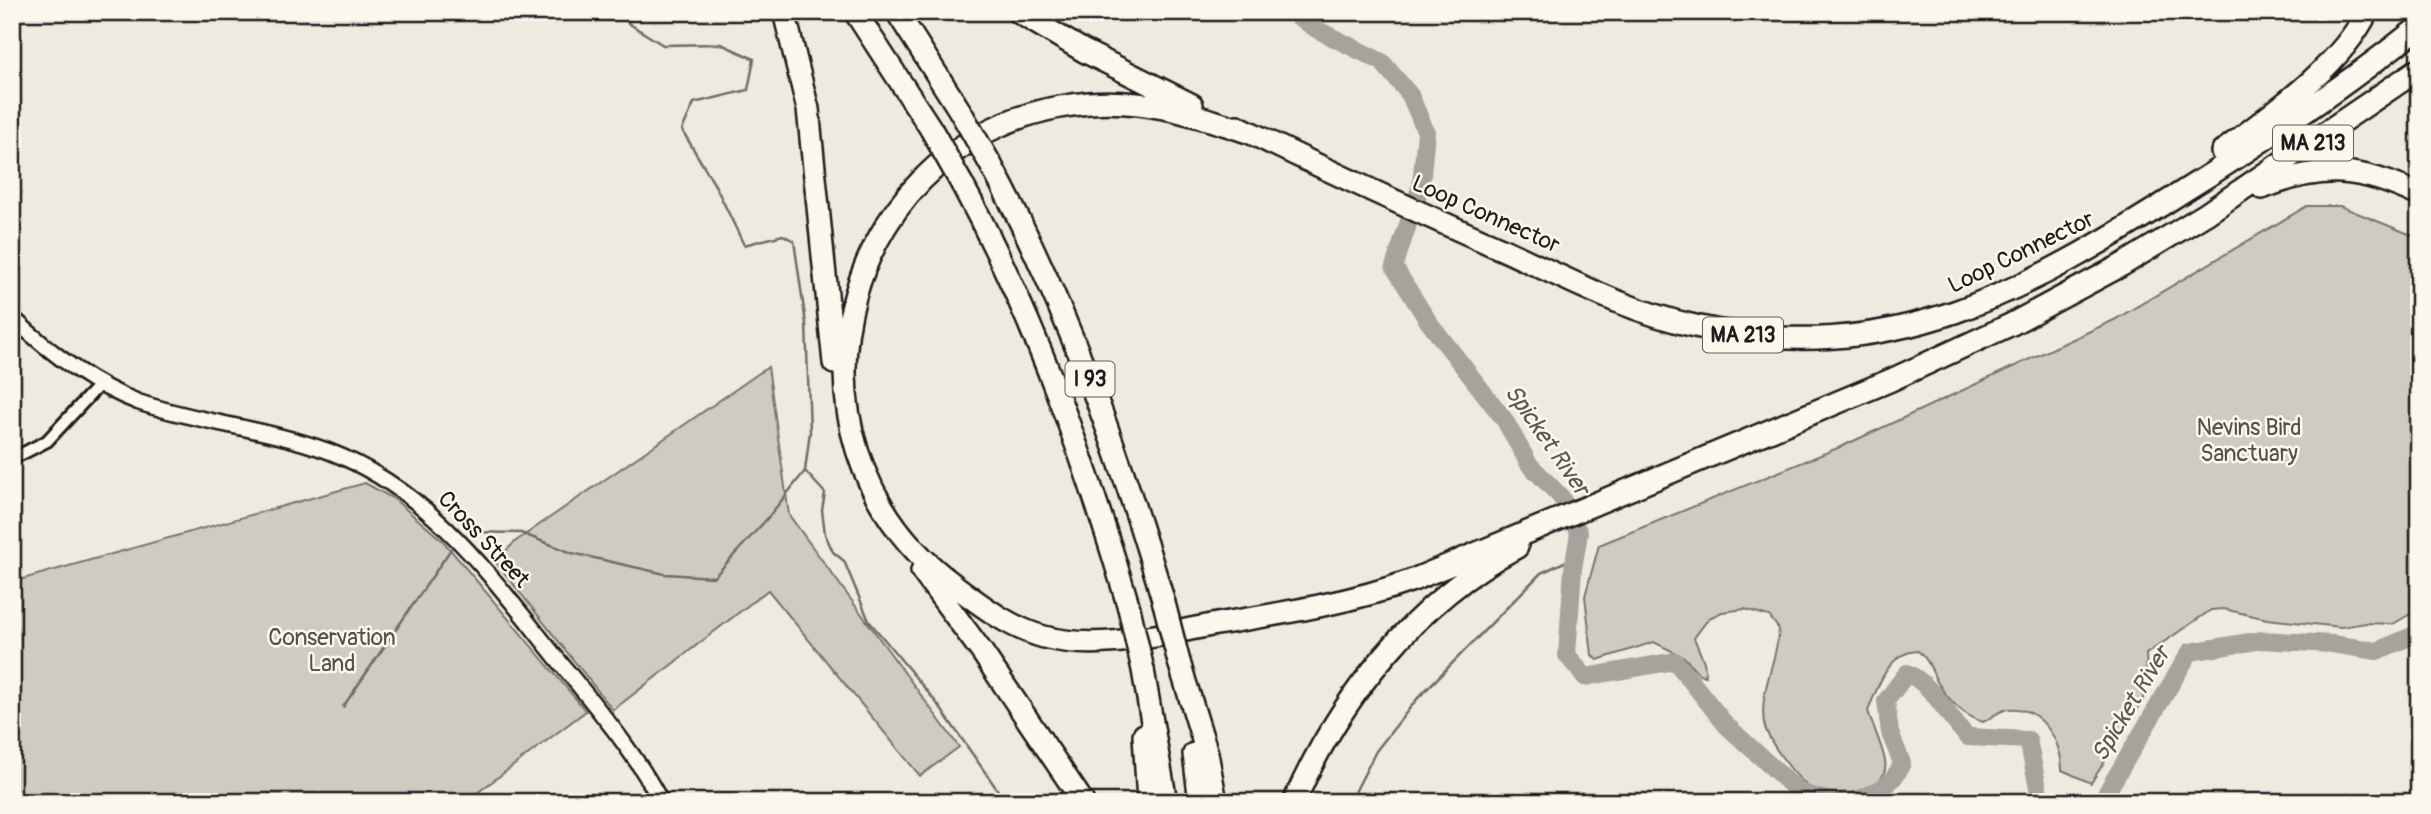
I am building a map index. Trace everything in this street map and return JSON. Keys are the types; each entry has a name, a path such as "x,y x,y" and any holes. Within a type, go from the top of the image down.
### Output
{"highway":[{"path":"784,12 808,109 838,388 864,471 920,568 982,652 1083,802"},
{"name":"I 93","path":"855,12 931,130 962,184 1017,296 1071,426 1129,608 1143,670 1166,802"},
{"name":"I 93","path":"897,12 991,165 1045,274 1095,394 1164,603 1179,662 1200,802"},
{"path":"1018,12 1084,51 1248,132"},
{"path":"2085,252 2299,89 2345,44 2367,12"},
{"name":"Loop Connector","path":"1248,132 1412,209 1642,311 1694,326 1755,336 1825,338 1921,324 1994,299 2085,252 2284,126 2360,74 2419,27"},
{"name":"MA 213","path":"1559,520 1969,345 2100,277 2206,214 2419,69"},
{"path":"849,422 844,377 845,347 850,313 864,268 876,242 899,206 925,176 956,150 1017,118 1090,103 1165,107 1248,132"},
{"path":"2206,214 2273,184 2322,171 2367,174 2419,195"},
{"path":"894,524 936,571 1001,618 1045,637 1093,643 1133,639 1360,598 1559,520"},
{"path":"1294,802 1317,752 1346,707 1405,636 1482,569 1559,520"},
{"path":"1179,662 1207,753 1216,802"},
{"path":"1143,670 1148,802"}],"street":[{"name":"Cross Street","path":"12,317 43,345 100,384 155,407 271,433 328,451 386,479 415,499 455,535 485,570 619,736 661,802"},
{"path":"12,459 47,441 100,384"}],"green space":[{"name":"Nevins Bird Sanctuary","path":"2307,206 2340,206 2419,238 2419,609 2393,624 2366,623 2341,627 2267,619 2224,609 2211,610 2146,654 2147,680 2142,702 2091,783 2062,770 2054,737 2040,719 2030,713 2020,709 2008,709 1983,722 1963,712 1942,690 1928,662 1918,651 1899,657 1885,672 1868,711 1885,761 1884,772 1879,781 1859,793 1835,796 1823,795 1807,786 1784,760 1766,731 1764,699 1779,629 1769,616 1745,609 1722,612 1709,618 1694,638 1704,662 1706,676 1699,674 1684,657 1654,642 1597,660 1592,655 1585,596 1599,545 1845,445 2114,320"},
{"path":"768,367 789,515 959,747 920,776 768,590 613,710 495,561 516,541"},
{"name":"Conservation Land","path":"365,483 394,499 443,541 586,711 465,802 12,802 12,582"}],"waterway":[{"path":"471,532 521,533 572,553 665,574 714,577 766,520 805,471 810,431 806,324 794,241 783,235 744,245 716,187 682,130 694,103 748,90 754,59 721,44 663,45 628,23 626,12"},
{"name":"Spicket River","path":"1292,12 1316,29 1382,62 1410,95 1426,132 1421,185 1394,267 1428,321 1504,419 1529,464 1561,497 1579,533 1573,569 1567,655 1585,677 1675,661 1726,725 1800,793 1834,802"},
{"path":"805,471 825,493 822,510 825,534 833,552 844,561 869,621 936,702 1006,802"},
{"path":"343,707 451,549"},
{"path":"1350,802 1376,751 1417,699 1541,573 1575,557"},
{"name":"Spicket River","path":"2101,802 2190,652 2262,640 2332,644 2377,651 2419,633"},
{"name":"Spicket River","path":"1851,802 1888,784 1902,763 1890,733 1886,701 1907,673 1933,693 1968,737 2028,740 2041,802"}]}
